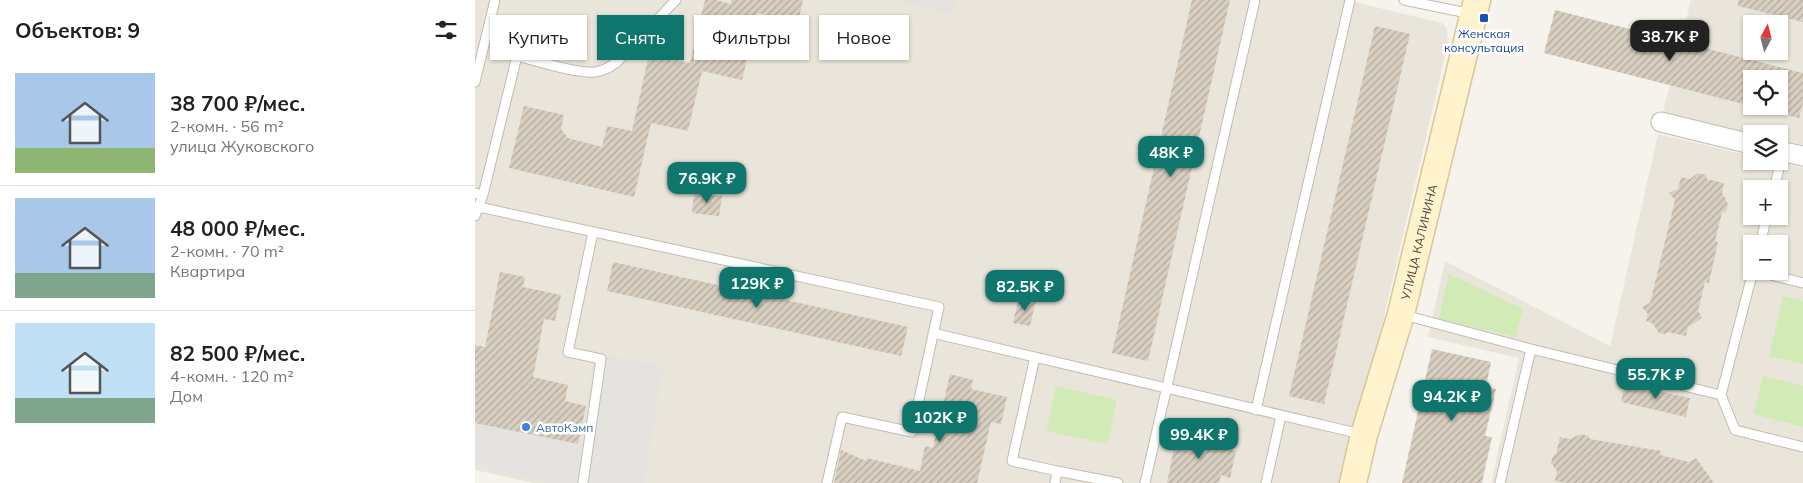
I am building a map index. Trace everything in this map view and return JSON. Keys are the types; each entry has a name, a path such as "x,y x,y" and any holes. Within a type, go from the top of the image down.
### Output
{"street":[{"name":"УЛИЦА КАЛИНИНА","path":"1353,483 1364,435 1401,314 1475,7"},
{"path":"1661,122 1743,142"}],"lane":[{"path":"475,82 495,0"},
{"path":"475,216 479,207 479,194 517,56 583,72 596,72 606,69 617,62 676,0"},
{"path":"1145,483 1255,0"},
{"path":"1256,410 1350,0"},
{"path":"1404,0 1475,7"},
{"path":"1779,180 1793,153"},
{"path":"479,207 939,307 912,432 842,417 827,483"},
{"path":"583,483 601,359 568,352 593,232"},
{"path":"1788,279 1803,283"},
{"path":"1752,280 1721,395 1735,430 1803,447"},
{"path":"1401,314 1531,349 1721,395"},
{"path":"933,333 1364,435"},
{"path":"1500,483 1531,349"},
{"path":"1035,357 1012,461 1117,483"},
{"path":"1266,483 1281,416"},
{"path":"1055,483 1057,471"}],"shaded area":[{"path":"475,0 1346,0 1442,23 1447,28 1448,43 1345,483 533,483 475,470"},
{"path":"893,0 956,0 953,14"},
{"path":"1691,0 1803,0 1803,145 1788,142 1788,125 1743,125 1743,131 1663,112"},
{"path":"1658,134 1743,154 1743,170 1788,170 1788,164 1803,168 1803,483 1491,483 1519,358 1428,337 1445,261 1610,346"},
{"path":"594,352 663,367 644,483 550,483 475,466 475,423 578,444"}],"green space":[{"path":"1449,274 1523,309 1516,337 1439,319"},
{"path":"1783,296 1803,301 1803,364 1769,356"},
{"path":"1763,376 1803,386 1803,427 1754,414"},
{"path":"1056,386 1117,400 1108,444 1046,431"}],"building":[{"path":"705,0 716,0 731,4 731,0 803,0 800,15 767,15 758,13 758,15 701,15"},
{"path":"1192,0 1230,0 1148,361 1112,353"},
{"path":"1738,0 1803,0 1803,22 1788,18 1788,15 1775,15 1738,6"},
{"path":"1555,10 1743,58 1743,60 1752,60 1803,73 1803,103 1799,118 1787,115 1788,70 1743,70 1743,104 1544,53"},
{"path":"1375,26 1410,34 1324,404 1289,396"},
{"path":"694,46 694,60 747,60 742,80 702,71 688,131 651,123 634,197 509,168 524,106 564,115 561,129 568,138 602,147 607,126 632,131 648,60 676,60 690,63"},
{"path":"1698,173 1706,175 1707,179 1724,183 1722,193 1728,204 1726,211 1722,213 1715,241 1718,242 1709,283 1705,282 1698,311 1702,318 1688,327 1686,336 1668,332 1665,334 1659,333 1652,323 1646,321 1648,314 1642,307 1650,303 1675,200 1669,193 1678,189 1681,177 1690,179"},
{"path":"694,193 722,196 719,216 692,213"},
{"path":"613,262 908,327 901,356 607,291"},
{"path":"500,272 525,277 523,287 561,295 555,321 544,319 533,377 568,385 565,401 586,406 578,444 475,423 475,345 485,347"},
{"path":"1019,297 1036,300 1030,326 1013,323"},
{"path":"1432,349 1491,362 1486,387 1496,389 1485,436 1492,437 1482,483 1402,483"},
{"path":"950,374 973,380 971,389 1007,397 1001,424 991,422 977,483 834,483 841,450 866,461 867,458 920,471 925,446 933,448"},
{"path":"1625,384 1690,398 1686,417 1621,402"},
{"path":"1178,428 1202,433 1200,444 1236,451 1230,478 1221,475 1219,483 1167,483"},
{"path":"1581,434 1588,436 1590,439 1661,451 1660,455 1689,462 1696,458 1714,483 1565,483 1555,481 1557,471 1551,463 1553,456 1556,454 1560,437 1570,439"}],"place":[{"name":"Женская консультация","path":"1484,18"},
{"name":"АвтоКэмп","path":"526,427"}]}
